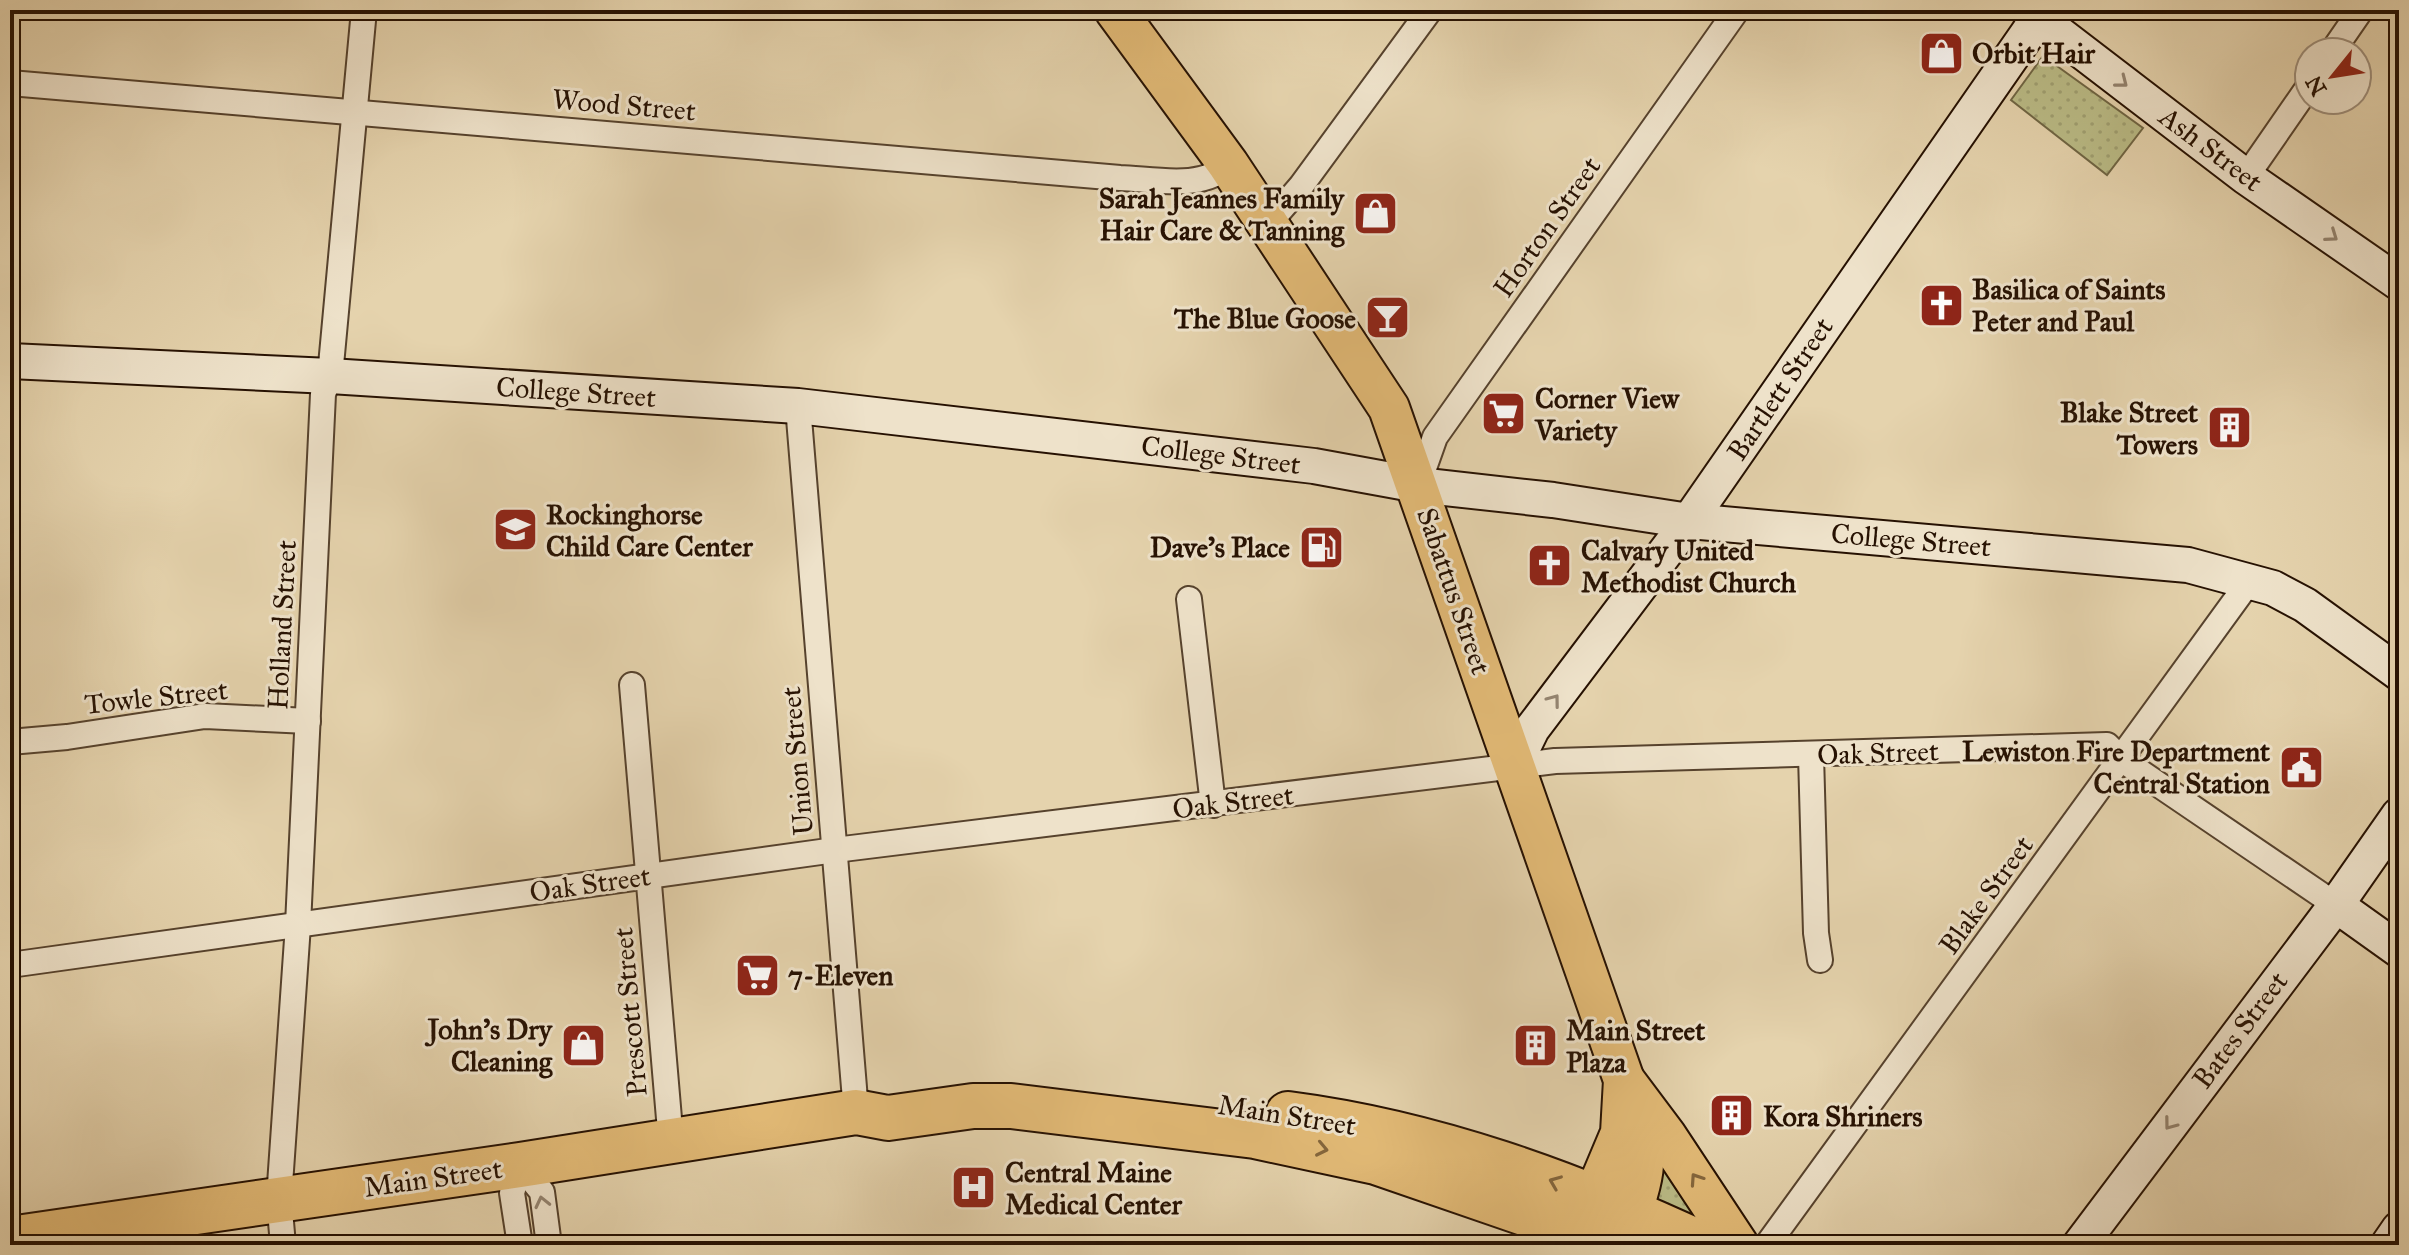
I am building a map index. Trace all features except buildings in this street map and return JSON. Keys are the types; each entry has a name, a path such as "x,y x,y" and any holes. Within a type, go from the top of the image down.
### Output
{"highway":[{"name":"Main Street","path":"10,1239 671,1142 856,1112 884,1095 978,1083 1045,1084 1335,1120 1500,1161 1602,1230 1704,1245"}],"main road":[{"name":"Sabattus Street","path":"1117,11 1269,223 1389,408 1641,1124 1646,1147 1641,1184 1602,1230"},
{"path":"1624,1080 1666,1136 1738,1245"}],"street":[{"name":"Holland Street","path":"283,1245 279,1199 298,925 323,394 330,376 364,10"},
{"path":"1269,223 1307,178 1430,10"},
{"name":"Horton Street","path":"1418,485 1435,437 1737,10"},
{"path":"2343,36 2361,10"},
{"name":"Ash Street","path":"2037,13 2246,177 2399,283"},
{"name":"Bartlett Street","path":"1514,766 1532,729 1689,521 2037,13"},
{"name":"Wood Street","path":"10,83 1120,178 1199,180 1220,173 1228,164"},
{"path":"2246,177 2293,109"},
{"name":"College Street","path":"10,361 330,376 798,406 1314,466 1418,485 1553,500 1689,521 2188,565 2251,579 2305,605 2399,673"},
{"name":"Union Street","path":"798,406 856,1112"},
{"name":"Blake Street","path":"1767,1245 2251,579"},
{"path":"1189,599 1213,805"},
{"name":"Prescott Street","path":"632,685 671,1142"},
{"name":"Towle Street","path":"10,742 67,737 205,716 308,721"},
{"name":"Oak Street","path":"10,965 835,850 1566,760 2107,745 2121,759 2399,950"},
{"path":"1811,755 1816,933 1820,960"},
{"name":"Bates Street","path":"2080,1245 2336,905 2399,815"},
{"path":"520,1165 512,1193 520,1245"},
{"path":"520,1165 542,1192 549,1245"},
{"path":"2388,1245 2399,1229"}],"green space":[{"path":"2043,56 2143,128 2107,175 2011,100"},
{"path":"1656,1147 1725,1239 1649,1201"}],"place":[{"name":"Orbit Hair","path":"1941,53"},
{"name":"Sarah Jeannes Family Hair Care & Tanning","path":"1375,214"},
{"name":"Basilica of Saints Peter and Paul","path":"1941,305"},
{"name":"The Blue Goose","path":"1387,318"},
{"name":"Corner View Variety","path":"1504,414"},
{"name":"Blake Street Towers","path":"2229,428"},
{"name":"Rockinghorse Child Care Center","path":"515,530"},
{"name":"Dave's Place","path":"1321,547"},
{"name":"Calvary United Methodist Church","path":"1550,566"},
{"name":"Lewiston Fire Department Central Station","path":"2301,767"},
{"name":"7-Eleven","path":"757,975"},
{"name":"John's Dry Cleaning","path":"583,1045"},
{"name":"Main Street Plaza","path":"1535,1046"},
{"name":"Kora Shriners","path":"1732,1116"},
{"name":"Central Maine Medical Center","path":"974,1188"}]}
